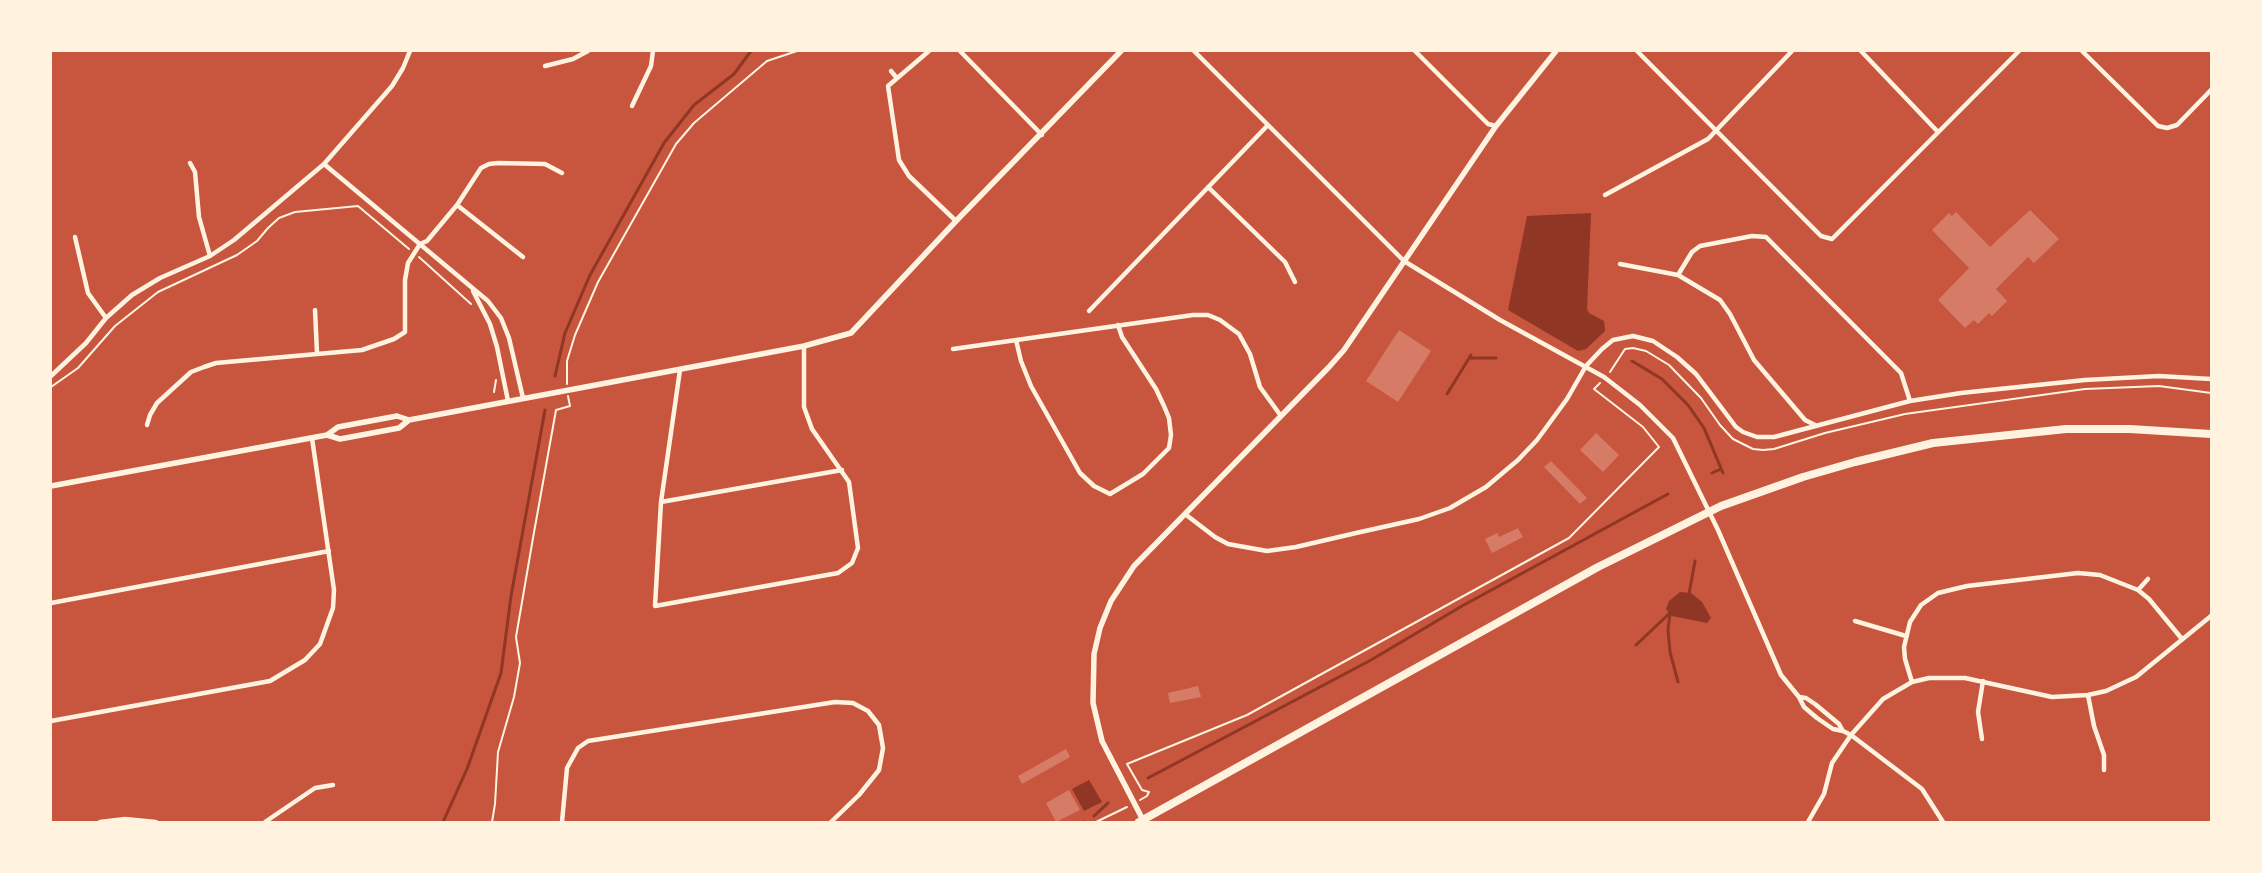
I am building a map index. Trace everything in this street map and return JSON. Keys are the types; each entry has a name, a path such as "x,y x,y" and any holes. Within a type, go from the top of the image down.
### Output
{"highway":[{"path":"1142,821 1598,567 1721,506 1803,477 1933,443 2066,430 2130,429 2211,434"}],"street":[{"path":"51,376 86,343 106,318 132,295 160,278 210,256 234,240 324,164 392,86 403,68 410,51"},
{"path":"545,66 573,60 588,51"},
{"path":"632,106 651,66 652,51"},
{"path":"929,51 896,77 888,86 899,160 909,176 956,221"},
{"path":"960,51 1042,135"},
{"path":"327,435 340,439 399,428 409,420 804,346 851,333 956,221 1042,135 1121,51"},
{"path":"1194,51 1404,261 1500,320 1604,377 1640,405 1673,438 1709,512 1780,675 1804,707 1833,729 1844,731"},
{"path":"1415,51 1488,124 1496,126"},
{"path":"1142,821 1102,742 1092,702 1094,654 1103,618 1119,586 1134,566 1344,350 1496,126 1556,51"},
{"path":"1637,51 1821,236 1832,239 2019,51"},
{"path":"1606,195 1708,139 1792,51"},
{"path":"1860,51 1938,132"},
{"path":"2082,51 2158,126 2167,128 2177,125 2211,90"},
{"path":"891,71 896,77"},
{"path":"1089,311 1268,125"},
{"path":"190,163 195,172 199,217 210,256"},
{"path":"324,164 488,301 501,318 509,338 523,398"},
{"path":"148,425 150,415 157,403 191,372 216,363 362,350 394,339 404,332 405,280 408,263 420,244 427,241 457,205 481,168 489,164 545,164 562,173"},
{"path":"1208,187 1285,262 1295,282"},
{"path":"457,205 523,257"},
{"path":"1678,275 1692,252 1700,246 1752,236 1766,238 1901,373 1910,401"},
{"path":"75,237 88,293 106,318"},
{"path":"1620,264 1678,275 1720,300 1735,322 1754,360 1805,420 1815,425"},
{"path":"473,290 492,332 508,401"},
{"path":"315,310 317,353"},
{"path":"953,349 1193,315 1208,315 1220,320 1238,334 1250,354 1260,386 1281,416"},
{"path":"1016,340 1021,361 1031,386 1080,473 1094,486 1110,494 1143,474 1169,448 1171,435 1169,418 1156,389 1122,337 1118,325"},
{"path":"1186,514 1215,537 1228,544 1266,551 1296,547 1419,519 1450,508 1486,487 1502,475 1540,437 1568,399 1586,366 1614,340 1633,336 1653,341 1677,357 1696,374 1731,421 1742,432 1758,437 1774,437 1910,401 1961,393 2086,380 2142,377 2211,379"},
{"path":"680,370 661,502 654,606 838,573 852,563 858,548 849,482 812,429 804,407 804,346"},
{"path":"51,486 327,435 338,427 397,416 409,420"},
{"path":"51,722 270,681 305,660 320,644 333,608 333,576 312,438"},
{"path":"661,502 842,470"},
{"path":"51,603 329,551"},
{"path":"1912,682 1905,659 1906,636 1910,622 1921,605 1938,593 1960,587 2078,573 2100,575 2138,590 2149,599 2182,639"},
{"path":"2138,590 2148,579"},
{"path":"1816,822 1810,820 1824,794 1832,763 1850,735 1883,699 1912,682 1946,677 1982,681 2052,697 2071,697 2106,691 2136,677 2211,616"},
{"path":"1856,621 1906,636"},
{"path":"1982,681 1978,712 1982,739"},
{"path":"2088,694 2094,726 2104,755 2104,770"},
{"path":"1798,697 1811,701 1839,724 1844,731 1922,790 1943,822"},
{"path":"562,822 567,768 578,748 588,741 836,702 853,703 868,711 879,725 883,748 882,755 878,770 859,795 831,822"},
{"path":"265,822 316,788 333,786"},
{"path":"100,822 125,819 156,822"}],"path":[{"path":"566,380 567,361 575,335 598,282 676,144 694,123 766,61 797,51"},
{"path":"51,387 78,368 115,326 158,292 238,255 257,241 279,218 294,212 358,206 474,307"},
{"path":"1147,796 1150,792 1142,790 1127,764 1248,715 1569,538 1659,447 1643,428 1594,390 1616,365 1619,355 1625,349 1633,348 1646,351 1669,365 1701,398 1732,439 1753,449 1763,450 1774,449 1825,433 1904,414 2085,389 2159,386 2211,393"},
{"path":"494,392 496,377"},
{"path":"492,822 498,752 514,697 520,663 516,637 556,410 570,406"},
{"path":"1096,822 1116,813"}],"shaded area":[{"path":"1591,213 1587,309 1589,313 1604,321 1605,331 1586,349 1578,351 1508,310 1527,216"},
{"path":"1680,592 1691,593 1702,602 1711,618 1707,623 1672,616 1666,609 1669,601"},
{"path":"1089,780 1102,802 1084,811 1072,789"}],"building":[{"path":"2030,210 2059,239 2034,263 2028,257 1996,289 2007,301 1992,316 1989,313 1978,324 1974,320 1965,328 1938,300 1969,268 1932,230 1949,213 1952,216 1956,212 1990,247"},
{"path":"1399,330 1431,351 1398,402 1366,381"},
{"path":"1596,433 1619,455 1603,472 1580,450"},
{"path":"1551,461 1587,498 1580,504 1544,467"},
{"path":"1518,528 1523,537 1492,553 1485,539 1497,533 1499,537"},
{"path":"1198,686 1201,697 1170,703 1168,693"},
{"path":"1066,749 1070,757 1022,784 1018,776"},
{"path":"1069,790 1080,810 1056,822 1046,803"}],"waterway":[{"path":"555,376 565,333 590,275 664,143 694,105 734,74 751,51"},
{"path":"1447,394 1471,355"},
{"path":"1469,358 1496,358"},
{"path":"1632,361 1662,379 1688,405 1704,428 1723,473"},
{"path":"443,822 467,769 501,673 511,596 545,410"},
{"path":"1712,473 1721,469"},
{"path":"1148,778 1371,660 1462,606 1668,494"},
{"path":"1689,594 1695,561"},
{"path":"1636,645 1672,611"},
{"path":"1670,614 1668,630 1670,652 1678,682"},
{"path":"1094,816 1108,803"}]}
